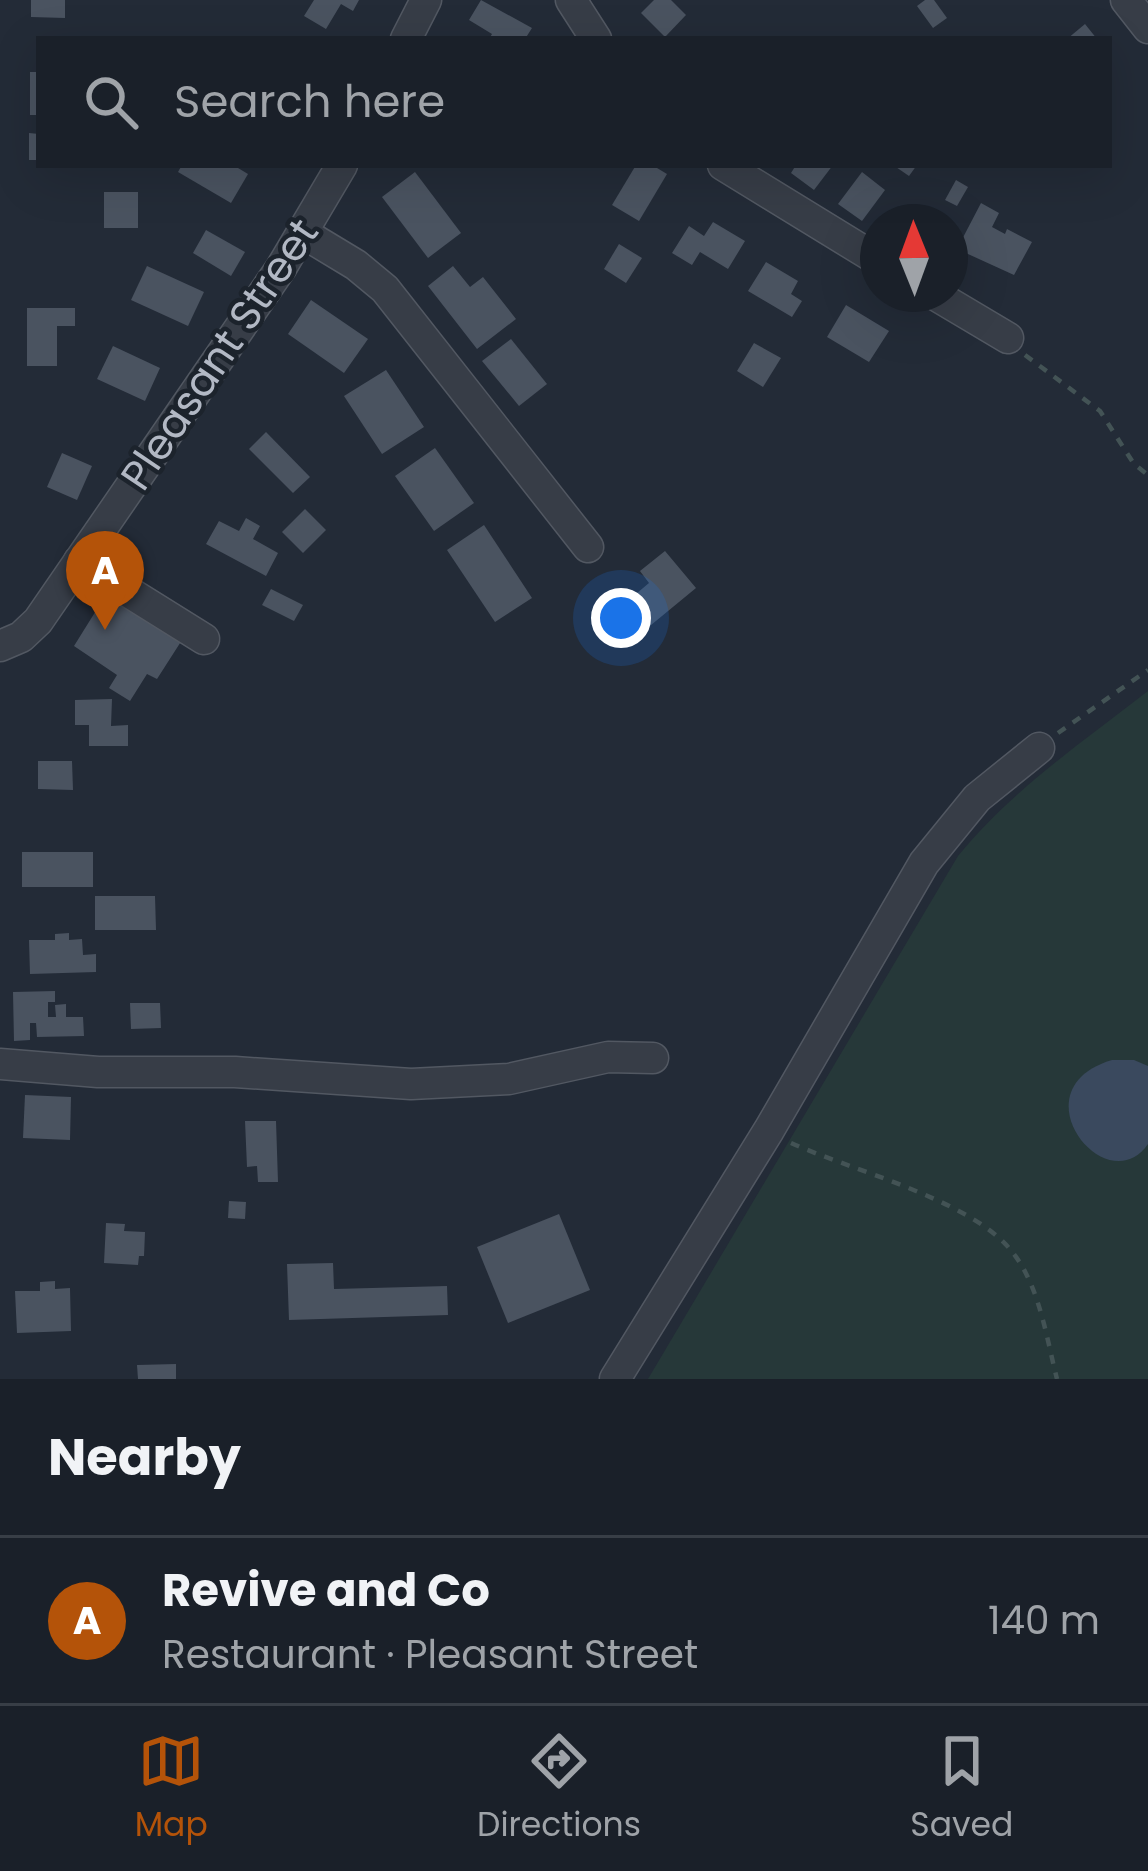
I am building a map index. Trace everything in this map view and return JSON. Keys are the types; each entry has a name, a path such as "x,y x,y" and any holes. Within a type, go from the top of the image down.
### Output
{"street":[{"path":"408,36 426,0"},
{"path":"571,0 594,36"},
{"path":"1126,0 1148,28"},
{"name":"Pleasant Street","path":"0,646 31,630 303,233 340,168"},
{"path":"728,168 860,249"},
{"path":"303,233 385,289 588,547"},
{"path":"964,312 1008,338"},
{"path":"79,561 204,638"},
{"path":"616,1379 770,1130 937,844 977,798 1039,748"},
{"path":"0,1064 411,1084 508,1079 608,1057 653,1058"}],"path":[{"path":"1008,338 1100,411 1134,464 1148,475"},
{"path":"1039,748 1148,670"},
{"path":"770,1130 968,1217 1009,1248 1035,1295 1057,1379"}],"shaded area":[{"path":"1148,691 1148,1379 648,1379 958,856 1024,788"}],"water":[{"path":"1112,1060 1134,1060 1148,1066 1148,1144 1131,1159 1111,1160 1093,1151 1078,1135 1070,1115 1071,1094 1084,1074"}],"building":[{"path":"31,0 65,0 65,18 31,17"},
{"path":"314,0 359,0 353,11 341,4 326,29 304,16"},
{"path":"481,0 532,28 527,36 491,36 469,20"},
{"path":"654,0 671,0 686,15 664,36 641,13"},
{"path":"934,0 947,18 933,28 917,6"},
{"path":"1085,24 1095,36 1071,36"},
{"path":"30,72 36,72 36,115 30,115"},
{"path":"29,133 36,134 36,160 29,160"},
{"path":"180,168 238,168 248,174 231,203 178,172"},
{"path":"634,168 657,168 667,174 639,221 612,205"},
{"path":"794,168 831,168 814,190 791,173"},
{"path":"415,172 461,233 428,258 382,197"},
{"path":"862,172 885,190 875,204 860,204 860,220 838,204"},
{"path":"956,180 968,187 958,204 945,200"},
{"path":"104,192 138,192 138,228 104,228"},
{"path":"981,203 999,213 992,227 1032,242 1014,275 968,254 968,228"},
{"path":"713,222 745,241 728,269 700,252 692,265 672,253 689,226 704,236"},
{"path":"206,230 245,252 231,276 193,253"},
{"path":"619,244 642,258 626,283 604,269"},
{"path":"766,262 798,281 791,294 802,301 792,317 748,291"},
{"path":"147,266 204,292 188,326 131,300"},
{"path":"453,266 470,287 483,277 516,319 477,349 428,286"},
{"path":"311,300 368,339 344,373 288,334"},
{"path":"846,305 889,331 869,362 827,337"},
{"path":"27,308 75,308 75,326 57,326 57,366 27,366"},
{"path":"511,339 547,384 519,406 482,361"},
{"path":"754,343 781,358 763,387 737,371"},
{"path":"113,346 160,368 145,401 97,379"},
{"path":"386,370 424,427 382,454 344,396"},
{"path":"266,432 310,477 293,493 249,449"},
{"path":"435,448 474,503 434,531 395,476"},
{"path":"62,453 92,466 77,500 47,487"},
{"path":"305,509 326,530 303,553 282,532"},
{"path":"246,518 260,526 253,539 278,553 266,576 206,544 219,521 239,531"},
{"path":"484,525 532,598 495,622 447,550"},
{"path":"665,551 696,588 645,630 624,604 649,583 640,571"},
{"path":"271,589 303,605 294,621 262,605"},
{"path":"107,593 182,640 157,679 147,674 130,701 109,688 117,675 74,646"},
{"path":"112,699 111,726 128,725 128,746 89,746 89,725 75,725 75,700"},
{"path":"38,761 72,761 73,790 38,789"},
{"path":"22,852 93,852 93,887 22,887"},
{"path":"95,896 155,896 156,930 95,930"},
{"path":"69,933 69,940 82,939 83,955 96,954 96,972 30,974 29,940 55,940 55,934"},
{"path":"55,991 55,1002 48,1002 48,1017 56,1017 55,1005 66,1004 66,1017 83,1017 84,1036 37,1037 36,1023 30,1023 30,1040 14,1041 13,992"},
{"path":"130,1003 160,1003 161,1028 131,1029"},
{"path":"25,1095 71,1097 70,1140 23,1138"},
{"path":"245,1121 276,1121 278,1182 258,1182 257,1166 247,1167"},
{"path":"229,1201 246,1202 245,1219 228,1218"},
{"path":"559,1214 590,1290 508,1323 477,1247"},
{"path":"106,1223 125,1224 124,1231 145,1232 144,1256 139,1256 138,1265 104,1263"},
{"path":"333,1263 334,1289 447,1286 448,1315 289,1320 287,1264"},
{"path":"55,1281 55,1289 70,1288 71,1331 17,1333 15,1291 40,1291 40,1282"},
{"path":"176,1364 176,1379 138,1379 137,1365"}],"place":[{"name":"Revive and Co","path":"105,630"}]}
